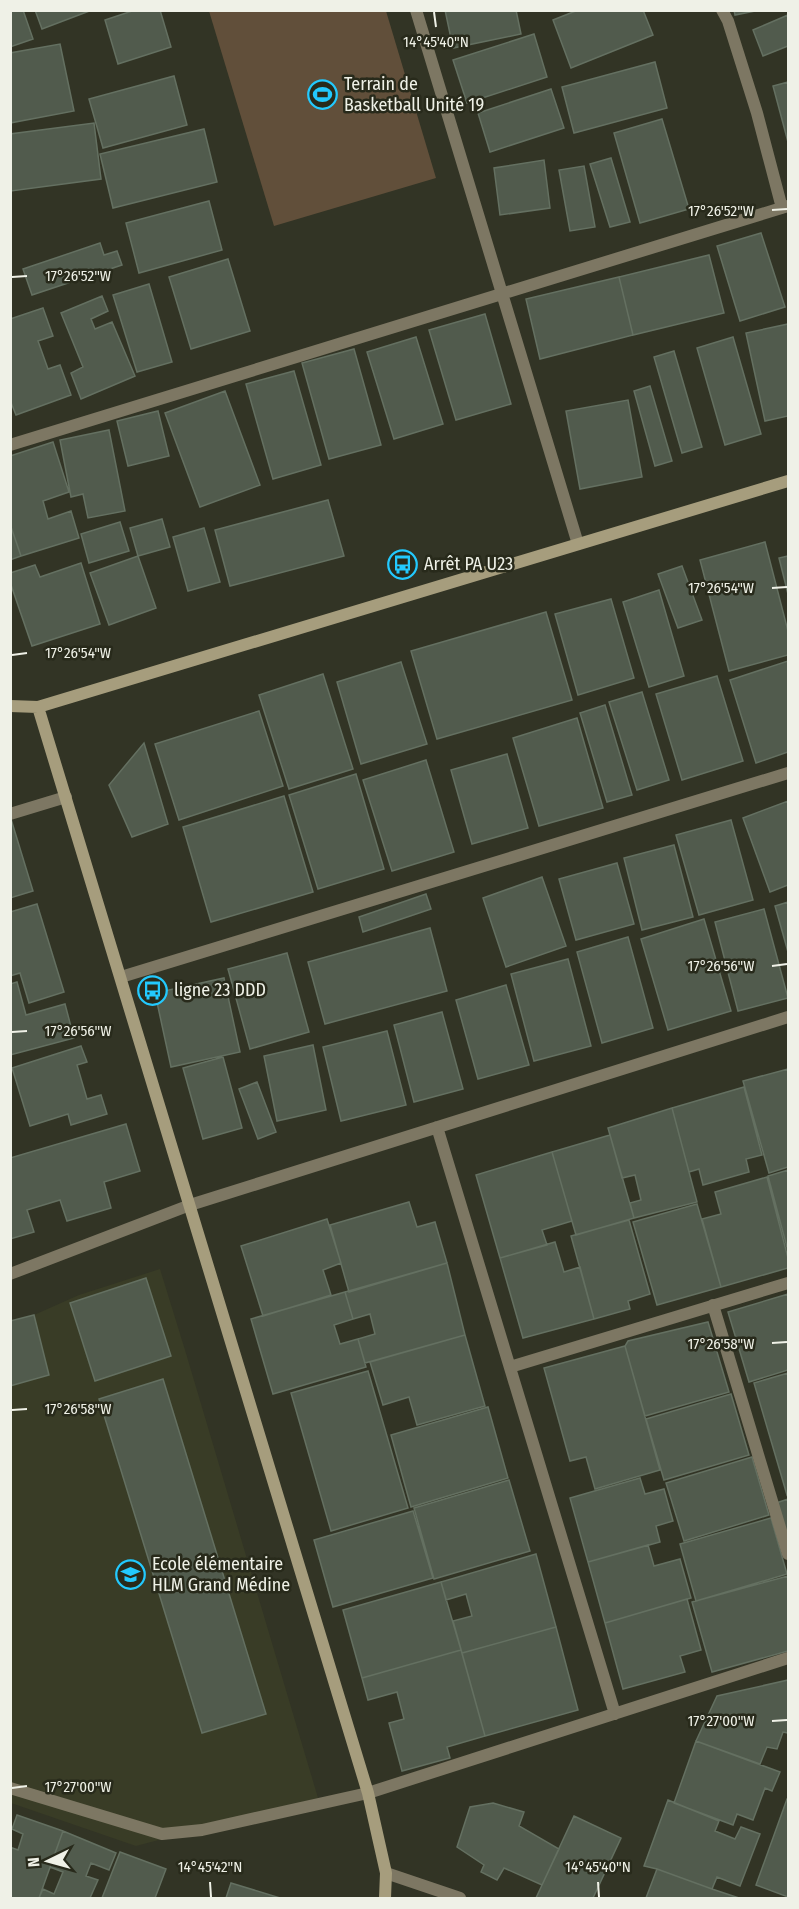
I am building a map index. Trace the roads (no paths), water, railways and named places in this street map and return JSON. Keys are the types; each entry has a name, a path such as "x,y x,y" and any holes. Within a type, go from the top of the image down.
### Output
{"street":[{"path":"416,10 578,544"},
{"path":"10,445 785,207 768,161 757,112 728,21 722,10"},
{"path":"10,706 38,707 789,481"},
{"path":"38,707 368,1792 386,1873 385,1899"},
{"path":"121,977 789,773"},
{"path":"10,814 66,797"},
{"path":"10,1274 190,1205 789,1017"},
{"path":"437,1127 615,1714"},
{"path":"510,1368 789,1283"},
{"path":"713,1305 789,1554"},
{"path":"10,1788 162,1834 202,1830 368,1792 789,1658"},
{"path":"386,1873 460,1899"}],"place":[{"name":"Terrain de Basketball Unité 19","path":"323,94"},
{"name":"Arrêt PA U23","path":"403,564"},
{"name":"ligne 23 DDD","path":"153,990"},
{"name":"Ecole élémentaire HLM Grand Médine","path":"131,1574"}]}
